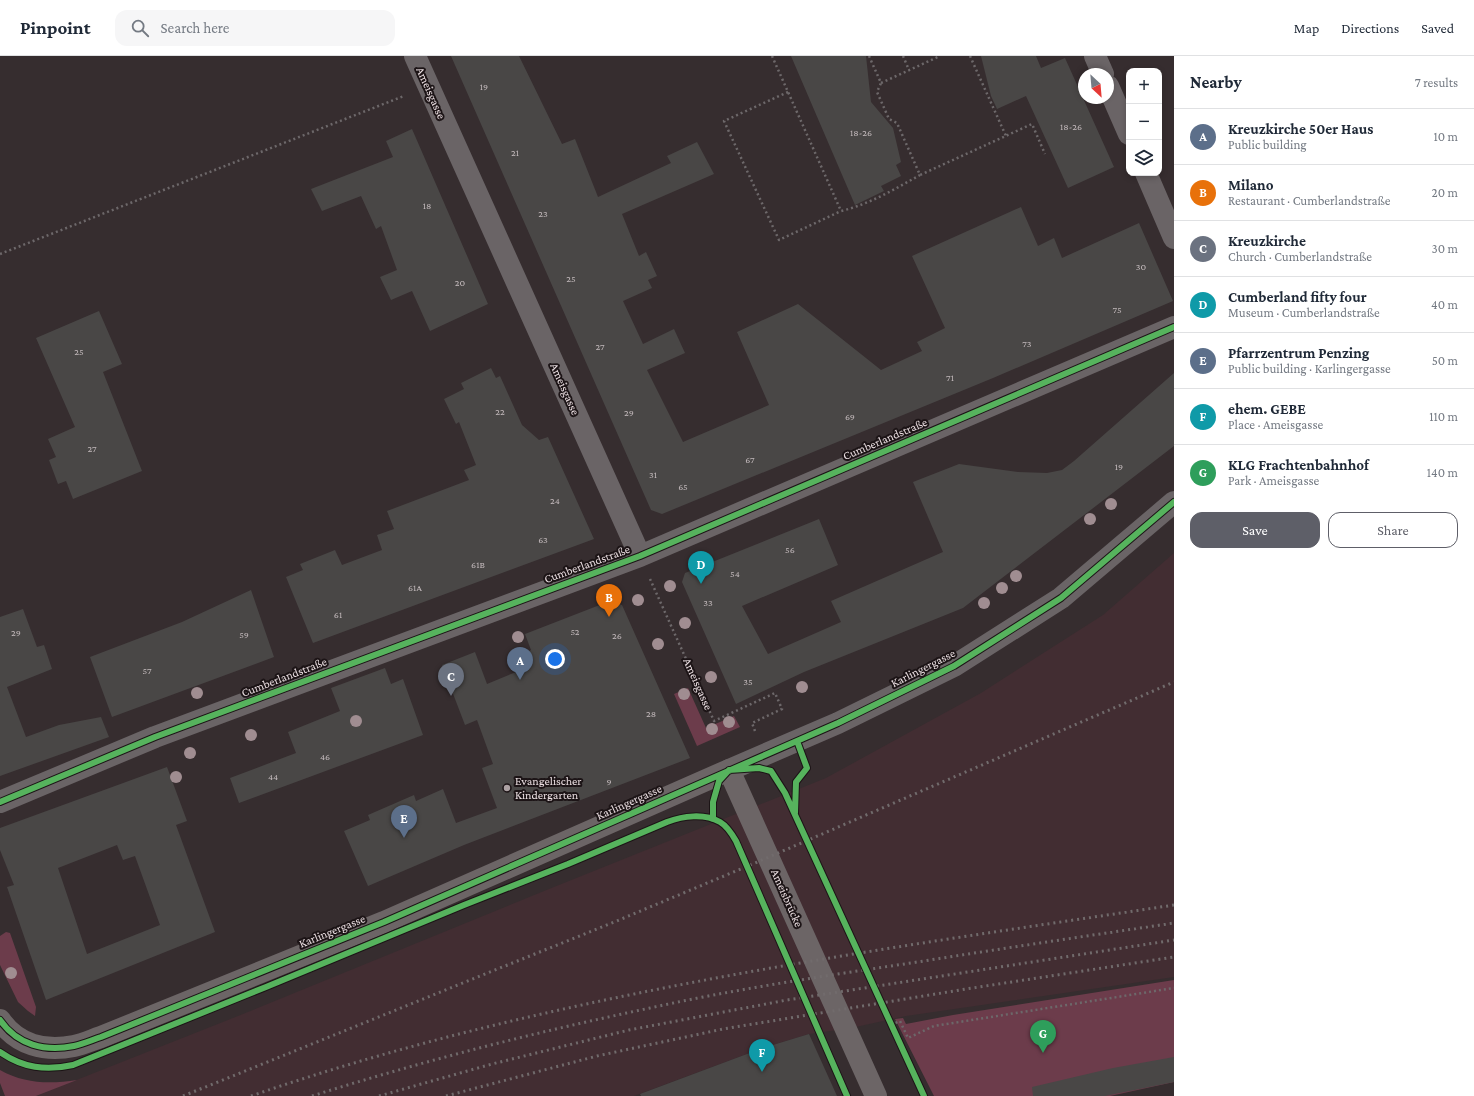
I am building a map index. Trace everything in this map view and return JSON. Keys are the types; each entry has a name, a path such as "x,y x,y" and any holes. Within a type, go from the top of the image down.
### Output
{"main road":[{"name":"Ameisbrücke","path":"729,770 876,1096"},
{"name":"Karlingergasse","path":"0,1020 7,1030 20,1040 34,1045 53,1048 74,1046 101,1037 384,922 729,770"}],"street":[{"name":"Ameisgasse","path":"415,56 640,556"},
{"path":"1095,56 1100,68"},
{"path":"1114,100 1126,127"},
{"path":"1147,176 1174,238"},
{"name":"Cumberlandstraße","path":"0,802 155,737 640,556 1174,327"},
{"name":"Karlingergasse","path":"729,770 838,723 954,666 1061,598 1174,502"}],"path":[{"path":"772,56 841,211"},
{"path":"869,56 882,83"},
{"path":"903,56 909,70"},
{"path":"920,175 897,123 889,119 876,92 882,83 940,56"},
{"path":"970,56 1006,136"},
{"path":"0,254 428,86"},
{"path":"788,92 724,121 779,240 841,211 858,207 887,194 920,175 1032,124 1045,154"},
{"path":"894,1032 890,1023 900,1021 908,1038 934,1026 1174,988"}],"shaded area":[{"path":"1174,553 1174,977 906,1016 851,1028 809,1034 763,1048 634,1096 36,1096 238,1016 826,778 981,693 1103,615"},
{"path":"688,688 706,728 734,716 740,727 697,746 674,694"},
{"path":"6,932 10,933 36,1007 35,1016 18,1002 0,965 0,936"},
{"path":"1174,980 1174,1082 1110,1096 934,1096 895,1019 903,1018 906,1024 953,1015"},
{"path":"0,1070 9,1075 38,1082 77,1080 36,1096 5,1096 0,1083"}],"building":[{"path":"451,56 519,56 562,144 575,139 598,197 671,163 667,156 697,142 714,174 622,214 639,256 646,252 657,276 648,280 652,288 623,301 643,344 674,329 685,353 647,370 683,442 769,405 737,332 798,304 881,370 922,351 917,342 945,328 912,256 1021,207 1038,246 1054,238 1062,258 1139,223 1173,301 993,378 662,514 651,510"},
{"path":"791,56 866,56 871,102 893,128 901,162 896,165 901,176 881,186 884,191 855,205"},
{"path":"981,56 1036,56 1041,68 1065,58 1078,87 1078,104 1086,104 1114,167 1068,188 1026,96 997,109 991,96"},
{"path":"412,129 488,304 430,331 412,291 391,300 380,277 397,270 381,226 376,229 361,196 322,211 311,189 393,157 386,141"},
{"path":"99,311 122,364 103,372 142,471 73,499 66,481 58,484 49,460 56,457 48,439 75,427 36,338"},
{"path":"491,368 496,378 500,376 522,425 539,440 548,437 594,539 313,643 286,577 303,570 300,564 335,550 342,565 382,550 377,535 394,529 387,511 469,480 464,470 476,465 459,422 456,424 444,399 464,389 461,383"},
{"path":"1174,373 1174,446 963,608 804,672 736,704 682,582 685,573 819,519 838,565 742,606 768,654 841,622 831,601 943,552 913,482 959,464 1018,472 1047,473 1062,470"},
{"path":"251,590 274,657 112,717 90,657 182,622"},
{"path":"610,601 622,605 690,758 464,845 368,886 344,831 370,820 368,815 414,795 416,801 443,789 456,823 497,808 482,768 493,764 477,720 465,725 442,665 475,652 487,684 528,667 524,654 531,650 525,634"},
{"path":"23,609 37,647 44,645 52,669 7,687 26,737 59,725 101,717 109,737 0,776 0,617"},
{"path":"385,668 391,684 403,679 423,735 239,803 230,778 296,753 288,732 340,711 331,688"},
{"path":"167,767 187,821 176,825 215,932 46,1000 7,887 14,885 0,850 0,828","holes":["117,845 123,860 135,856 160,925 87,954 58,868"]},
{"path":"809,1034 837,1096 641,1096 640,1094 763,1048"},
{"path":"1174,1057 1174,1082 1105,1096 1033,1096 1032,1087 1113,1068"}],"railway":[{"path":"183,1096 619,920 755,863 1174,682"},
{"path":"251,1096 364,1060 478,1029 592,1003 824,959 1174,905"},
{"path":"312,1096 480,1048 607,1017 682,1001 813,978 1174,923"},
{"path":"379,1096 492,1064 629,1030 787,1000 1174,940"},
{"path":"446,1096 597,1056 723,1029 1174,957"}],"cycle path":[{"path":"0,802 155,737 640,556 1174,327"},
{"path":"0,1020 7,1029 23,1041 32,1045 63,1048 88,1042 384,922 838,723 954,666 1061,598 1174,502"},
{"path":"795,813 796,782 807,768 797,741"},
{"path":"713,819 713,802 719,781 729,770 759,768 771,771 785,793 924,1096"},
{"path":"0,1052 17,1062 35,1067 53,1068 73,1065 568,864 667,822 680,818 700,816 714,819 723,824 736,841 847,1096"}],"place":[{"name":"Cumberland fifty four","path":"701,584"},
{"name":"Milano","path":"609,617"},
{"name":"Kreuzkirche 50er Haus","path":"520,680"},
{"name":"Kreuzkirche","path":"451,696"},
{"name":"Evangelischer Kindergarten","path":"507,788"},
{"name":"Pfarrzentrum Penzing","path":"404,838"},
{"name":"KLG Frachtenbahnhof","path":"1043,1053"},
{"name":"ehem. GEBE","path":"762,1072"}]}
